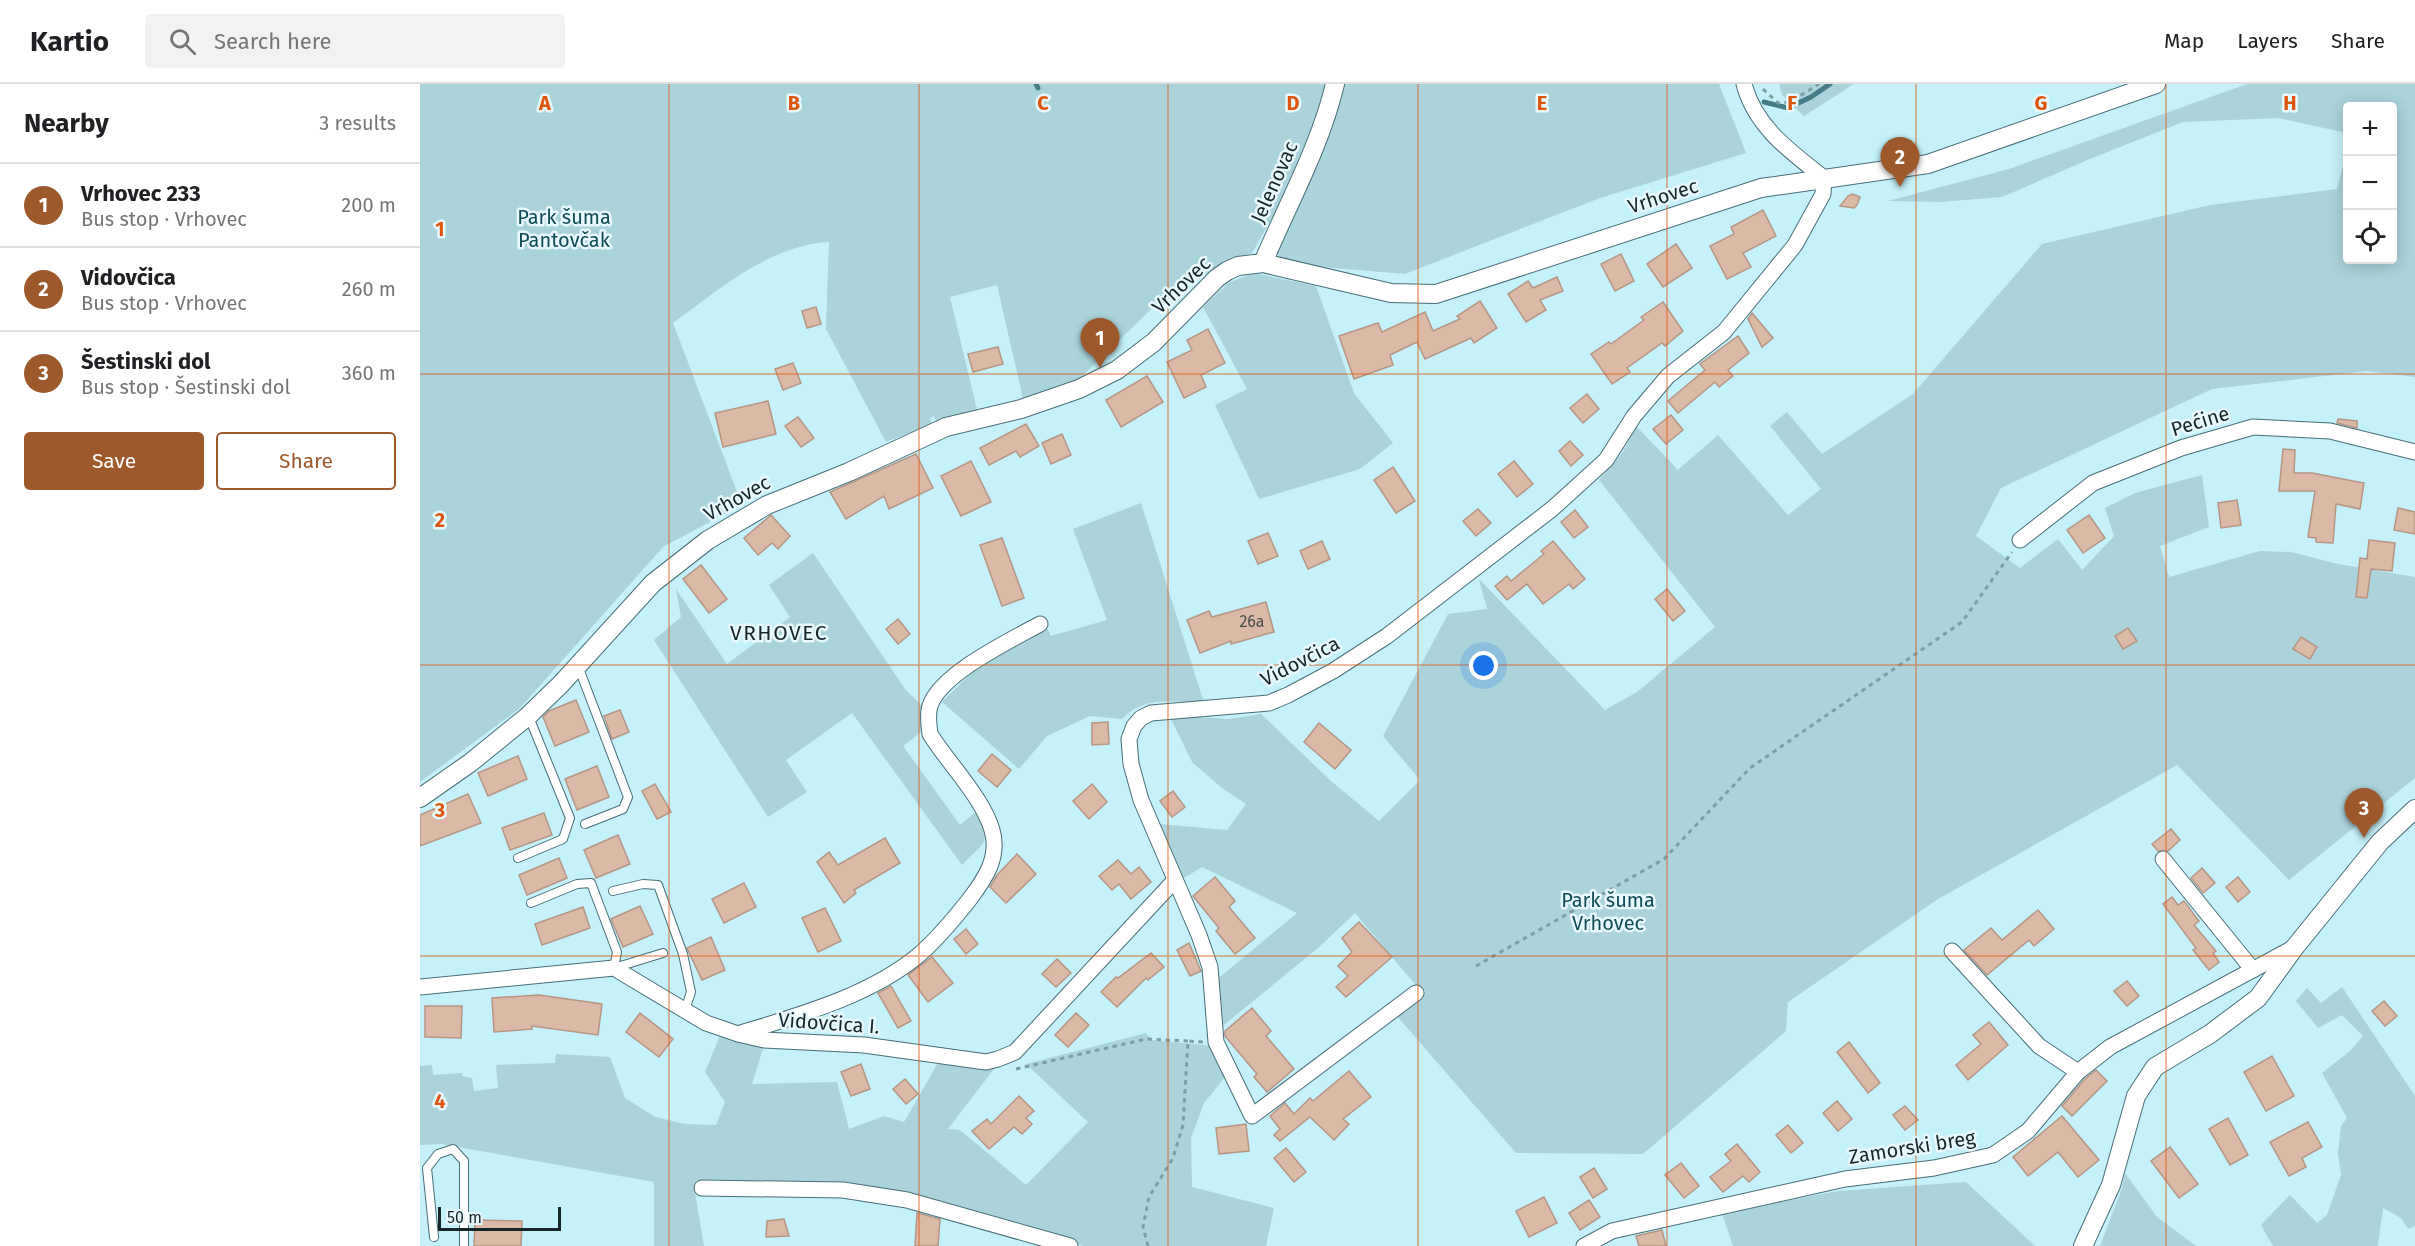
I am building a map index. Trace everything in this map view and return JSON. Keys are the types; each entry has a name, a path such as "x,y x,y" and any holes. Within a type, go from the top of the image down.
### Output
{"street":[{"name":"Jelenovac","path":"1263,262 1311,160 1335,84"},
{"name":"Vrhovec","path":"420,798 471,763 528,716 652,583 708,540 767,505 849,472 946,427 1021,409 1083,387 1117,370 1146,349 1217,278 1238,266 1263,262 1391,293 1436,294 1761,188 1928,164 2156,84"},
{"path":"1744,86 1774,138 1824,178"},
{"name":"Vidovčica","path":"1416,993 1252,1116 1216,1042 1210,967 1199,935 1141,800 1131,764 1129,739 1134,726 1141,718 1151,713 1269,703 1288,695 1333,671 1387,636 1552,509 1606,460 1634,417 1668,376 1724,332 1767,280 1795,245 1813,215 1823,194 1824,178"},
{"name":"Pećine","path":"2020,540 2093,483 2181,448 2253,427 2330,431 2415,452"},
{"path":"738,1034 800,1016 890,974 920,954 951,923 983,882 991,868 993,858 993,831 979,804 930,734 928,721 930,707 943,686 986,653 1040,624"},
{"path":"2083,1246 2111,1185 2136,1096 2155,1068 2210,1034 2258,998 2295,947 2380,842 2415,808"},
{"path":"2163,859 2253,970"},
{"path":"999,1059 1015,1052 1026,1042 1175,880"},
{"name":"Zamorski breg","path":"1584,1246 1612,1231 1658,1220 1845,1179 1934,1168 1993,1155 2028,1131 2079,1072 2110,1047 2295,947"},
{"path":"1952,951 2039,1046 2079,1072"},
{"path":"420,987 614,968"},
{"name":"Vidovčica I.","path":"614,968 706,1023 738,1034 764,1040 864,1045 986,1062 999,1059"},
{"path":"702,1188 843,1190 907,1200 1070,1246"}],"lane":[{"path":"577,665 628,797 623,809 585,824"},
{"path":"518,858 563,839 570,818 528,716"},
{"path":"531,903 576,884 591,883 617,952 614,968 663,952"},
{"path":"613,891 643,884 658,885 683,954 691,992 684,1011"},
{"path":"434,1236 427,1168 438,1154 453,1149 464,1161 464,1246"}],"path":[{"path":"1744,86 1761,88 1778,103 1790,102 1819,84"},
{"path":"1476,966 1664,859 1750,768 1962,622 2020,540"},
{"path":"999,1059 1009,1069 1024,1069 1146,1039 1216,1042"},
{"path":"1148,1246 1143,1227 1149,1197 1173,1158 1183,1125 1188,1041"}],"green space":[{"name":"Park šuma Pantovčak","path":"420,84 1327,84 1305,152 1279,206 1252,253 1170,291 1077,381 1024,403 997,285 950,297 977,410 937,422 934,416 930,418 932,424 886,442 826,329 829,242 786,251 766,260 727,283 673,323 742,505 663,547 520,708 420,782"},
{"path":"1340,84 1719,84 1746,153 1600,198 1405,274 1299,265 1282,259 1276,250 1328,136"},
{"path":"1779,84 1854,84 1804,116 1782,95"},
{"name":"Park šuma Vrhovec","path":"2247,84 2415,84 2415,377 2367,371 2212,389 2001,488 1976,536 2020,568 2058,539 2082,570 2114,536 2105,508 2135,493 2202,475 2209,527 2160,546 2169,577 2260,551 2291,552 2338,564 2415,577 2415,778 2289,880 2177,765 1938,899 1788,1002 1786,1031 1643,1154 1516,1153 1396,1015 1424,995 1355,913 1318,948 1219,1029 1215,981 1297,913 1202,867 1181,880 1159,824 1227,830 1246,804 1222,788 1192,762 1169,715 1227,719 1261,714 1331,781 1379,821 1420,780 1383,736 1448,614 1487,609 1479,579 1605,710 1637,692 1715,627 1599,480 1623,452 1636,426 1678,470 1718,435 1788,515 1821,489 1770,426 1787,412 1822,454 1913,394 2042,244 2210,205 2337,189 2343,165 2343,264 2397,264 2397,102 2343,102 2343,132 2278,118 2183,122 2002,197 1940,202 1888,201 2009,169"},
{"path":"1253,273 1316,286 1354,393 1393,443 1360,469 1259,499 1215,405 1247,389 1203,307 1228,283"},
{"path":"1141,503 1204,703 1170,701 1150,703 1131,711 1122,719 1090,716 1047,736 1019,769 942,702 972,672 1003,651 1047,628 1051,636 1107,620 1073,529"},
{"path":"813,553 905,689 923,707 921,732 903,746 960,825 977,811 984,830 984,841 962,865 852,713 786,760 807,792 768,817 654,640 681,617 676,589 727,664 790,617 769,585"},
{"path":"2342,987 2415,1096 2415,1226 2408,1229 2401,1218 2383,1208 2378,1246 2273,1246 2261,1225 2290,1195 2317,1223 2327,1215 2341,1175 2338,1153 2341,1126 2347,1118 2322,1073 2350,1051 2363,1036 2342,1015 2318,1028 2296,1001 2307,988 2321,1003"},
{"path":"721,1033 764,1045 752,1084 837,1082 849,1129 884,1116 904,1122 939,1061 997,1065 948,1129 960,1130 1026,1185 1088,1122 1026,1064 1146,1033 1152,1040 1212,1046 1226,1076 1204,1103 1191,1138 1192,1187 1274,1208 1266,1246 1084,1246 898,1193 696,1186 704,1246 654,1246 654,1182 441,1144 420,1145 420,1066 432,1065 433,1075 462,1073 462,1076 472,1078 474,1091 498,1088 496,1065 555,1063 556,1054 610,1057 625,1098 655,1117 685,1124 716,1125 725,1102 705,1072"},
{"path":"2125,1173 2157,1217 2196,1246 2100,1246 2121,1191"},
{"path":"1966,1182 2035,1246 1733,1246 1722,1213 1838,1191"}],"building":[{"path":"1852,194 1860,197 1854,208 1840,206 1848,196"},
{"path":"1763,210 1776,236 1743,253 1751,267 1727,279 1710,246 1734,234 1731,227"},
{"path":"1676,244 1692,268 1663,287 1647,264"},
{"path":"1621,254 1634,281 1615,291 1601,264"},
{"path":"1557,277 1563,291 1540,300 1546,310 1526,322 1508,294 1528,281 1533,288"},
{"path":"1480,301 1497,328 1474,343 1471,338 1425,359 1417,342 1390,355 1393,365 1354,379 1339,336 1378,323 1382,332 1425,312 1433,331 1460,319 1457,316"},
{"path":"1663,302 1683,331 1665,346 1662,343 1627,368 1630,372 1612,384 1591,354 1609,342 1611,344 1644,320 1641,317"},
{"path":"816,307 821,324 807,328 802,311"},
{"path":"1752,313 1773,338 1762,347 1748,319"},
{"path":"1208,329 1225,363 1201,375 1206,387 1184,398 1167,362 1192,350 1187,340"},
{"path":"1738,336 1749,353 1728,370 1733,376 1719,387 1715,382 1678,413 1668,401 1705,370 1700,364"},
{"path":"998,347 1003,364 973,372 968,354"},
{"path":"793,363 801,383 783,390 775,369"},
{"path":"1147,376 1163,402 1121,427 1106,400"},
{"path":"1587,394 1599,409 1583,423 1570,408"},
{"path":"768,401 776,434 723,447 715,413"},
{"path":"1671,415 1683,430 1666,444 1653,429"},
{"path":"798,417 814,438 801,447 785,426"},
{"path":"2338,419 2357,421 2357,428 2337,423"},
{"path":"1026,424 1039,446 1020,457 1016,451 989,465 980,448"},
{"path":"1062,434 1071,455 1051,464 1042,443"},
{"path":"1570,441 1583,455 1571,466 1559,451"},
{"path":"2283,449 2295,450 2294,473 2312,473 2364,483 2360,509 2336,504 2333,543 2316,542 2316,538 2308,537 2315,491 2279,491"},
{"path":"916,454 933,488 889,509 884,496 846,519 830,492"},
{"path":"971,461 991,502 961,516 941,476"},
{"path":"1514,461 1533,484 1517,497 1498,474"},
{"path":"1393,467 1415,501 1396,513 1374,480"},
{"path":"2237,500 2241,525 2221,528 2218,503"},
{"path":"2398,508 2415,512 2415,534 2394,530"},
{"path":"1478,509 1491,523 1476,536 1463,521"},
{"path":"1575,510 1588,527 1574,538 1561,522"},
{"path":"771,515 790,536 778,549 772,543 758,555 744,538"},
{"path":"2089,515 2105,538 2083,553 2067,530"},
{"path":"1268,533 1278,556 1258,564 1248,541"},
{"path":"1002,538 1024,598 1002,606 980,545"},
{"path":"2369,540 2395,543 2392,571 2371,569 2367,598 2356,597 2360,558 2367,559"},
{"path":"1322,541 1330,559 1308,569 1300,551"},
{"path":"1553,541 1585,579 1573,589 1569,584 1543,604 1527,584 1507,600 1495,586 1507,576 1511,581 1544,554 1541,551"},
{"path":"701,565 727,599 709,613 683,579"},
{"path":"1667,589 1685,611 1673,621 1655,599"},
{"path":"1266,602 1274,632 1231,644 1231,641 1200,653 1187,620 1209,611 1212,617"},
{"path":"898,619 910,634 898,644 886,629"},
{"path":"2128,628 2137,641 2123,649 2115,636"},
{"path":"2301,637 2317,647 2310,659 2293,649"},
{"path":"576,700 589,732 555,746 543,717 549,711"},
{"path":"620,710 629,732 612,739 604,716"},
{"path":"1108,722 1109,744 1092,745 1092,723"},
{"path":"1319,723 1351,750 1335,769 1304,742"},
{"path":"992,754 1011,770 997,787 978,771"},
{"path":"518,756 527,779 488,796 478,773"},
{"path":"597,766 609,797 577,810 565,779"},
{"path":"655,784 671,812 657,819 642,791"},
{"path":"1092,784 1107,802 1089,819 1073,801"},
{"path":"1173,791 1185,807 1172,817 1160,801"},
{"path":"468,794 481,823 420,846 420,815"},
{"path":"544,813 552,835 510,850 502,828"},
{"path":"2171,829 2180,840 2168,851 2158,851 2152,844"},
{"path":"618,835 630,864 596,878 584,850"},
{"path":"885,838 900,863 854,890 856,893 844,903 817,862 829,852 838,865"},
{"path":"1017,854 1036,874 1006,903 990,887 997,875"},
{"path":"559,858 567,878 527,895 519,875"},
{"path":"1118,860 1131,874 1139,867 1151,882 1131,899 1119,884 1112,890 1099,876"},
{"path":"2202,868 2215,883 2203,893 2191,878"},
{"path":"1215,877 1235,901 1229,907 1255,938 1235,954 1216,931 1219,928 1193,896"},
{"path":"2238,877 2250,892 2238,902 2226,887"},
{"path":"744,883 756,907 724,923 712,899"},
{"path":"2172,897 2178,905 2184,901 2199,921 2194,925 2216,951 2213,953 2219,962 2209,970 2193,950 2196,948 2163,904"},
{"path":"640,906 653,934 623,947 611,919"},
{"path":"583,907 590,928 542,945 535,924"},
{"path":"825,908 841,941 818,952 802,918"},
{"path":"2038,910 2054,929 2034,946 2029,940 1987,975 1964,950 1991,928 2002,940"},
{"path":"1359,922 1392,957 1346,997 1336,987 1348,976 1338,966 1352,952 1342,938"},
{"path":"966,929 978,944 966,954 954,939"},
{"path":"711,937 725,970 702,980 687,948"},
{"path":"1189,943 1201,971 1190,976 1177,950"},
{"path":"1151,953 1164,967 1148,980 1146,978 1117,1007 1101,992 1116,977 1118,978"},
{"path":"932,957 953,983 928,1002 908,975"},
{"path":"1057,959 1071,973 1056,987 1042,974"},
{"path":"2127,981 2139,996 2127,1006 2114,991"},
{"path":"891,986 911,1021 898,1028 878,993"},
{"path":"539,995 602,1004 598,1035 532,1026 532,1029 494,1032 492,998"},
{"path":"2384,1001 2397,1016 2385,1026 2372,1011"},
{"path":"425,1006 462,1006 461,1038 425,1037"},
{"path":"1252,1008 1271,1031 1266,1036 1294,1069 1267,1092 1254,1077 1257,1074 1225,1036 1225,1031"},
{"path":"640,1013 673,1039 659,1057 626,1032"},
{"path":"1076,1013 1089,1025 1068,1047 1055,1035"},
{"path":"1989,1022 2008,1045 1968,1080 1956,1065 1981,1044 1973,1035"},
{"path":"1849,1042 1880,1083 1868,1093 1837,1052"},
{"path":"2272,1056 2294,1096 2266,1111 2244,1072"},
{"path":"861,1064 870,1089 851,1096 841,1072"},
{"path":"2096,1070 2107,1081 2072,1116 2062,1106 2085,1079"},
{"path":"1349,1071 1371,1097 1343,1119 1349,1124 1334,1140 1310,1117 1280,1141 1274,1135 1280,1129 1270,1116 1285,1103 1294,1114 1310,1098 1313,1101"},
{"path":"905,1079 918,1094 906,1104 893,1089"},
{"path":"1019,1096 1034,1111 1026,1118 1032,1124 1022,1134 1014,1127 989,1149 972,1131 987,1119 991,1124"},
{"path":"1837,1101 1852,1119 1838,1131 1823,1113"},
{"path":"1905,1106 1918,1120 1905,1130 1893,1115"},
{"path":"2062,1116 2099,1160 2078,1177 2058,1152 2028,1176 2013,1157"},
{"path":"2228,1118 2248,1155 2230,1165 2209,1129"},
{"path":"2308,1122 2322,1147 2302,1158 2306,1167 2289,1176 2270,1142"},
{"path":"1246,1124 1249,1151 1219,1154 1216,1128"},
{"path":"1788,1125 1803,1143 1791,1153 1776,1135"},
{"path":"1737,1144 1760,1172 1749,1182 1743,1176 1723,1192 1710,1177 1731,1161 1725,1154"},
{"path":"2170,1147 2198,1184 2179,1198 2151,1161"},
{"path":"1286,1148 1306,1172 1294,1182 1274,1158"},
{"path":"1681,1163 1699,1186 1684,1198 1665,1175"},
{"path":"1594,1168 1607,1189 1593,1198 1580,1177"},
{"path":"1544,1197 1557,1223 1529,1237 1516,1211"},
{"path":"1589,1200 1600,1217 1580,1230 1569,1213"},
{"path":"917,1213 940,1219 938,1246 915,1246"},
{"path":"784,1219 789,1236 766,1237 767,1221"},
{"path":"475,1220 522,1221 521,1246 474,1246"},
{"path":"1662,1230 1666,1246 1639,1246 1636,1236"}],"waterway":[{"path":"1036,84 1038,88"},
{"path":"1764,102 1788,108 1811,97 1830,84"}],"place":[{"name":"Vidovčica","path":"1900,187"},
{"name":"Vrhovec 233","path":"1100,368"},
{"name":"Šestinski dol","path":"2364,838"}],"district":[{"name":"VRHOVEC","path":"779,633"}]}
